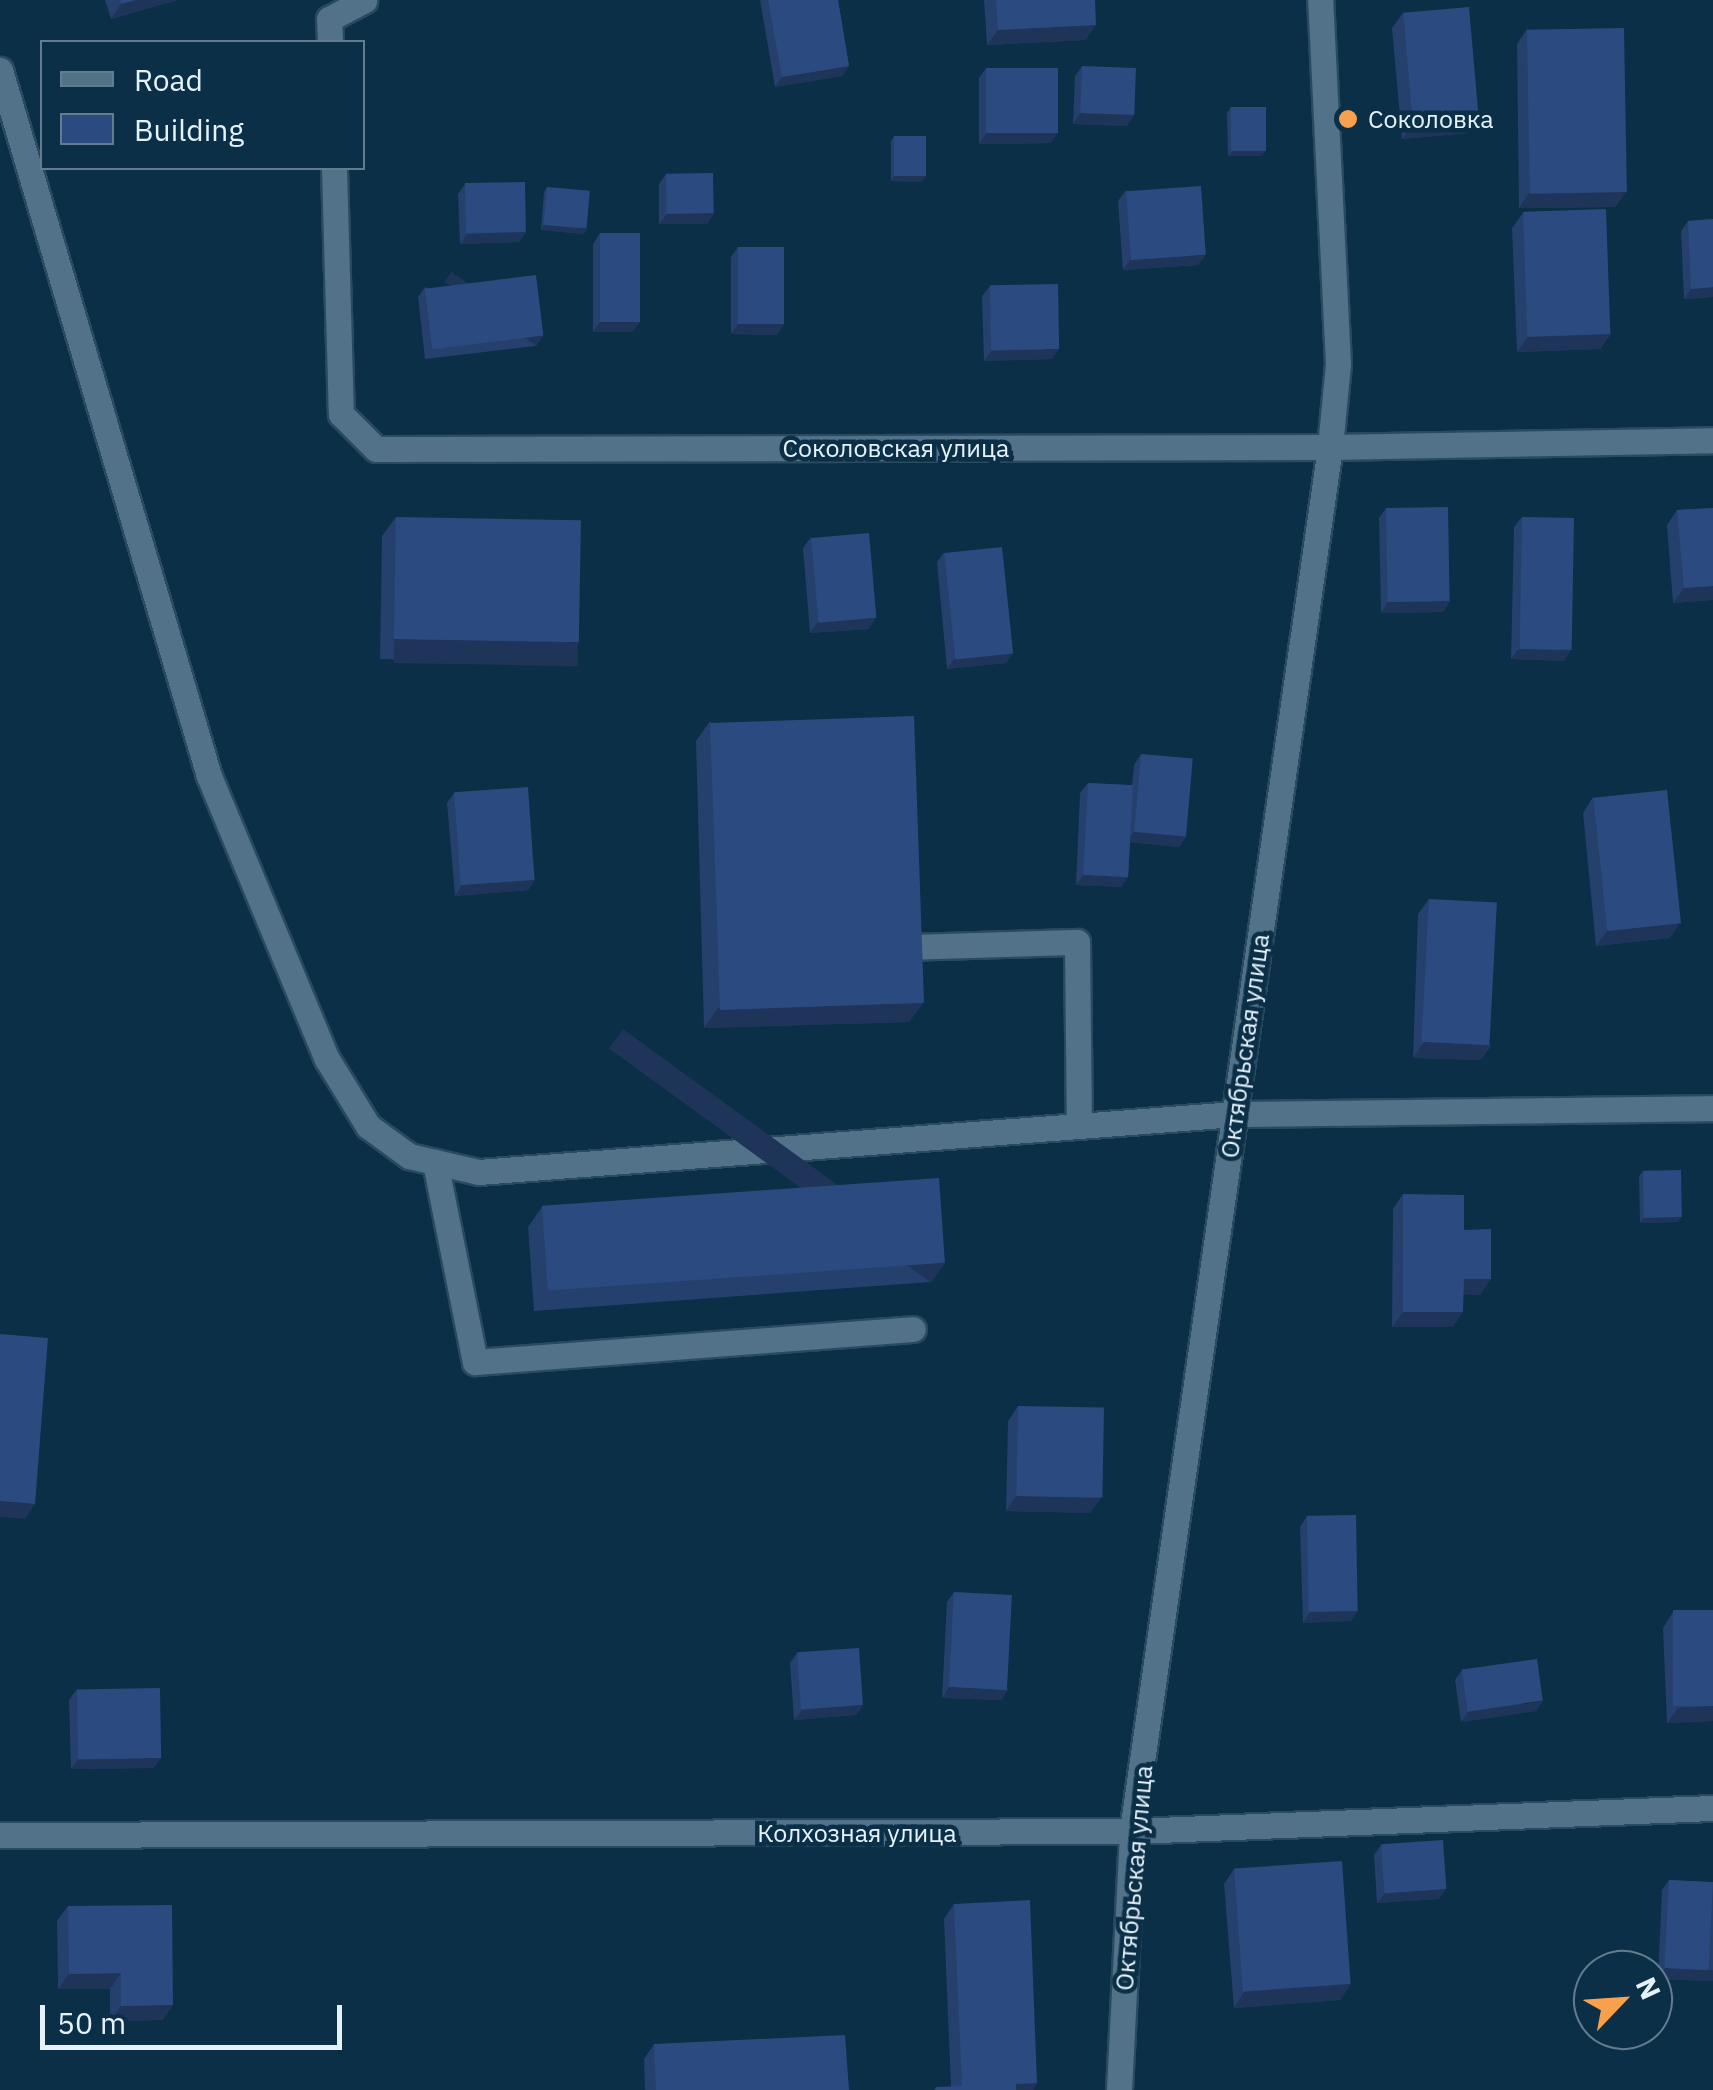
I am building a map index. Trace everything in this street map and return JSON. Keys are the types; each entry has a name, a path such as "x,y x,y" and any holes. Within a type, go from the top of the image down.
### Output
{"street":[{"path":"330,40 329,18 364,0"},
{"name":"Октябрьская улица","path":"1120,2090 1132,1831 1330,447 1338,364 1320,0"},
{"path":"0,70 210,776 327,1059 368,1126 409,1156 479,1172 1235,1114 1713,1108"},
{"name":"Соколовская улица","path":"334,170 342,414 376,450 1330,447 1713,440"},
{"path":"907,947 1077,942 1079,1126"},
{"path":"435,1162 475,1362 913,1329"},
{"name":"Колхозная улица","path":"0,1835 1132,1831 1713,1808"}],"building":[{"path":"768,0 838,0 849,66 782,77"},
{"path":"996,0 1095,0 1096,25 998,30"},
{"path":"1469,7 1479,118 1413,123 1403,13"},
{"path":"1624,28 1627,192 1530,194 1527,30"},
{"path":"1082,66 1136,68 1134,115 1080,113"},
{"path":"986,68 1058,68 1058,133 986,133"},
{"path":"1231,107 1266,107 1266,151 1231,151"},
{"path":"894,136 926,136 926,176 894,176"},
{"path":"713,173 714,213 667,214 666,174"},
{"path":"525,182 526,232 466,233 465,183"},
{"path":"1201,186 1206,255 1131,260 1126,191"},
{"path":"547,187 590,191 587,229 544,225"},
{"path":"1606,209 1610,334 1527,337 1523,212"},
{"path":"1713,219 1713,287 1691,289 1688,221"},
{"path":"600,233 640,233 640,322 600,322"},
{"path":"738,247 784,247 784,324 738,324"},
{"path":"536,275 543,336 432,349 425,289"},
{"path":"1058,284 1059,349 991,350 990,285"},
{"path":"1448,507 1450,601 1388,602 1386,508"},
{"path":"1713,508 1713,586 1684,588 1677,510"},
{"path":"396,517 581,520 579,642 394,639"},
{"path":"1522,517 1574,518 1572,650 1520,649"},
{"path":"869,533 876,618 819,623 811,538"},
{"path":"1002,547 1013,653 956,659 944,553"},
{"path":"914,716 924,1003 720,1010 710,723"},
{"path":"1141,754 1193,759 1186,836 1134,832"},
{"path":"1088,783 1133,785 1128,877 1083,875"},
{"path":"528,787 534,880 461,885 454,792"},
{"path":"1667,790 1681,923 1607,931 1593,798"},
{"path":"1429,899 1497,903 1489,1045 1422,1042"},
{"path":"1681,1170 1682,1217 1644,1218 1643,1171"},
{"path":"939,1178 945,1263 548,1291 542,1206"},
{"path":"1403,1194 1464,1195 1464,1230 1491,1229 1491,1279 1464,1279 1463,1312 1403,1312"},
{"path":"0,1334 48,1338 35,1504 0,1501"},
{"path":"1018,1406 1104,1408 1102,1497 1016,1496"},
{"path":"1356,1515 1358,1611 1309,1612 1307,1516"},
{"path":"954,1592 1012,1595 1007,1690 949,1687"},
{"path":"1673,1610 1713,1610 1713,1706 1673,1706"},
{"path":"859,1648 863,1705 801,1709 797,1652"},
{"path":"1537,1659 1543,1701 1468,1711 1462,1670"},
{"path":"160,1688 161,1758 78,1759 77,1689"},
{"path":"1443,1840 1446,1889 1385,1893 1381,1844"},
{"path":"1342,1861 1351,1984 1243,1991 1234,1869"},
{"path":"1669,1880 1713,1882 1708,1970 1673,1968 1673,1950 1665,1950"},
{"path":"1030,1900 1037,2083 1016,2084 1016,2090 936,2090 962,2086 954,1904"},
{"path":"172,1905 173,2005 121,2006 121,1973 69,1974 68,1906"},
{"path":"845,2035 849,2090 656,2090 654,2044"}],"place":[{"name":"Соколовка","path":"1348,119"}]}
